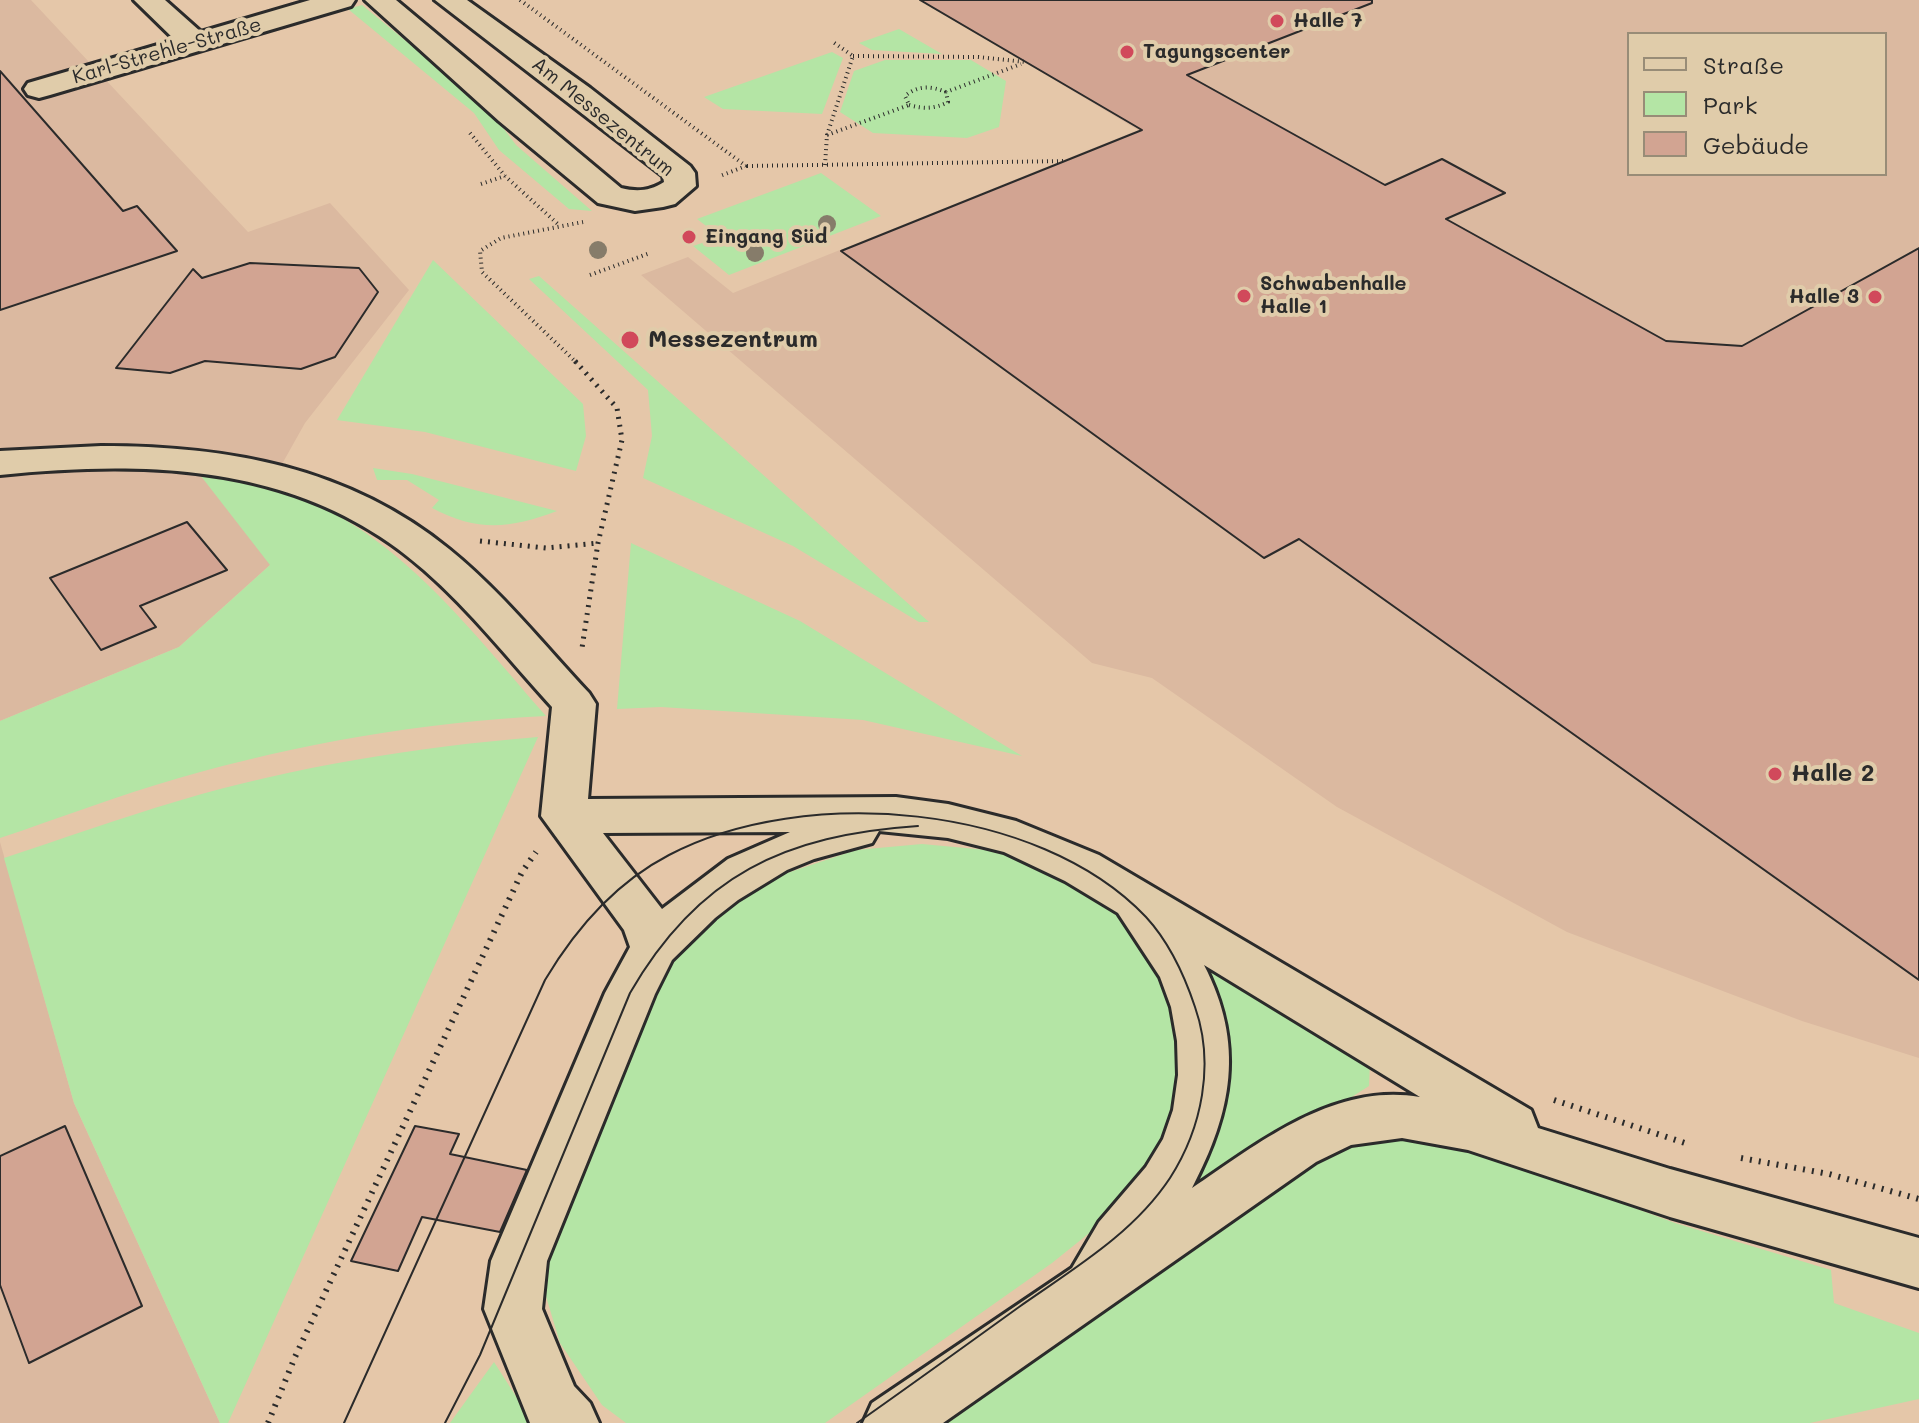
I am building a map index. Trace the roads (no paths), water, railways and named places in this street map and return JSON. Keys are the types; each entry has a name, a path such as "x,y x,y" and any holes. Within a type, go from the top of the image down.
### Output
{"street":[{"path":"148,0 196,43"},
{"name":"Karl-Strehle-Straße","path":"39,89 341,0"},
{"name":"Am Messezentrum","path":"379,0 610,196 635,201 663,197 680,186 679,173 579,94 449,0"},
{"path":"0,463 81,458 187,459 239,464 303,480 381,518 436,559 574,704 564,816 645,922 655,947"},
{"path":"564,816 896,814 978,828 1051,853"},
{"path":"569,1423 552,1405 513,1309 519,1261 630,993 655,947 691,909 732,877 782,852 838,834 895,826 947,828 1015,840 1051,853 1572,1162"},
{"path":"1085,1291 1130,1224 1171,1176 1195,1126 1205,1079 1206,1055 1199,1011 1181,966 1150,923 1111,886"},
{"path":"893,1423 1297,1146 1344,1124 1402,1116 1468,1128 1572,1162 1919,1263"}],"tram line":[{"path":"344,1423 545,980 598,908 649,866 724,833 785,819 851,813 918,817 983,829 1045,849 1100,879 1146,917 1162,937 1191,995 1204,1051 1202,1095 1197,1117 1181,1159 1155,1198 1120,1233 1081,1264 857,1423"},
{"path":"445,1423 480,1355 630,993 656,952 685,918 716,891 750,869 786,852 826,839 918,826"}],"place":[{"name":"Halle 7","path":"1277,21"},
{"name":"Tagungscenter","path":"1127,52"},
{"name":"Eingang Süd","path":"689,237"},
{"name":"Schwabenhalle Halle 1","path":"1244,296"},
{"name":"Halle 3","path":"1875,297"},
{"name":"Messezentrum","path":"630,340"},
{"name":"Halle 2","path":"1775,774"}]}
